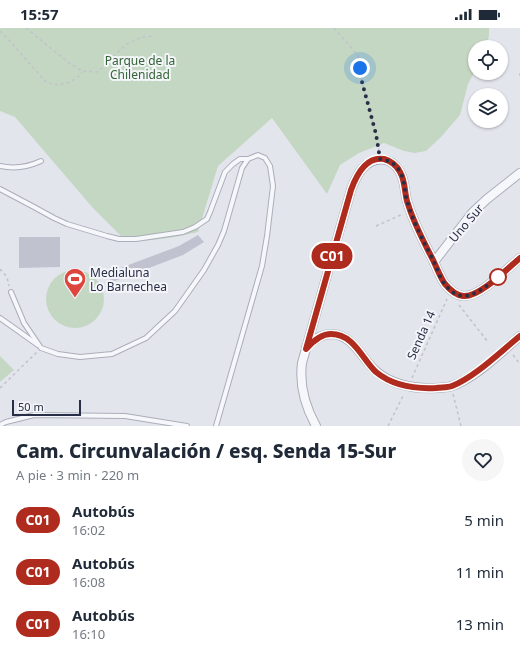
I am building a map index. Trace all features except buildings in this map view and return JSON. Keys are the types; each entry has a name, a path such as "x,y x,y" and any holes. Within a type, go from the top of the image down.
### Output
{"street":[{"path":"316,426 306,406 302,386 301,370 351,190 362,169 373,161 380,159 388,160 400,172 410,211 442,280 451,291 464,296 474,294 503,274 520,258"},
{"name":"Uno Sur","path":"434,262 472,213 487,198 520,173"},
{"path":"306,349 316,339 324,335 334,334 342,336 355,346 376,372 393,382 408,387 450,387 475,374 520,336"}],"lane":[{"path":"0,189 67,224 119,239 136,239 182,232 195,227 207,219 225,172 240,159 248,159 258,156 264,158 270,166 273,186 262,266 216,426"},
{"path":"0,318 40,347 58,354 80,357 112,354 146,338 175,311 204,270 224,231 242,168 248,159"},
{"path":"0,166 30,166 41,161"},
{"path":"11,292 24,323 40,347"},
{"path":"0,425 34,415 125,416 187,426"}],"path":[{"path":"26,28 68,63 82,71 97,72 127,44 142,37 153,36"},
{"path":"334,28 358,54 362,82 376,134 380,159"},
{"path":"0,31 46,83 59,85 70,82 79,76 82,71"},
{"path":"520,73 520,78"},
{"path":"376,226 410,211"},
{"path":"0,269 6,277 11,292"},
{"path":"451,291 460,307 488,342"},
{"name":"Senda 14","path":"388,426 408,387 451,291"},
{"path":"0,388 40,347"},
{"path":"506,347 520,364"},
{"path":"450,387 462,426"}],"green space":[{"name":"Parque de la Chilenidad","path":"0,28 489,28 488,40 468,40 468,80 470,80 460,115 441,137 426,151 415,153 404,151 384,143 359,153 340,165 327,194 272,118 218,166 198,232 180,236 162,239 126,241 92,207 15,117 0,111"},
{"name":"Medialuna Lo Barnechea","path":"69,270 81,270 96,278 104,293 104,305 96,320 81,328 69,328 54,320 46,305 46,293 54,278"},
{"path":"0,356 14,370 0,382"}],"bus line":[{"name":"C01","path":"520,258 503,274 474,294 464,296 451,291 442,280 410,211 403,180 398,168 388,160 376,159 365,166 359,173 351,190 306,349 310,343 324,335 339,335 355,346 376,372 393,382 408,387 450,387 475,374 520,336"}],"place":[{"name":"Medialuna Lo Barnechea","path":"75,298"}],"route":[{"path":"360,68 362,82 376,134 380,159 388,160 398,168 403,180 410,211 442,280 451,291 464,296 474,294 498,277"}]}
